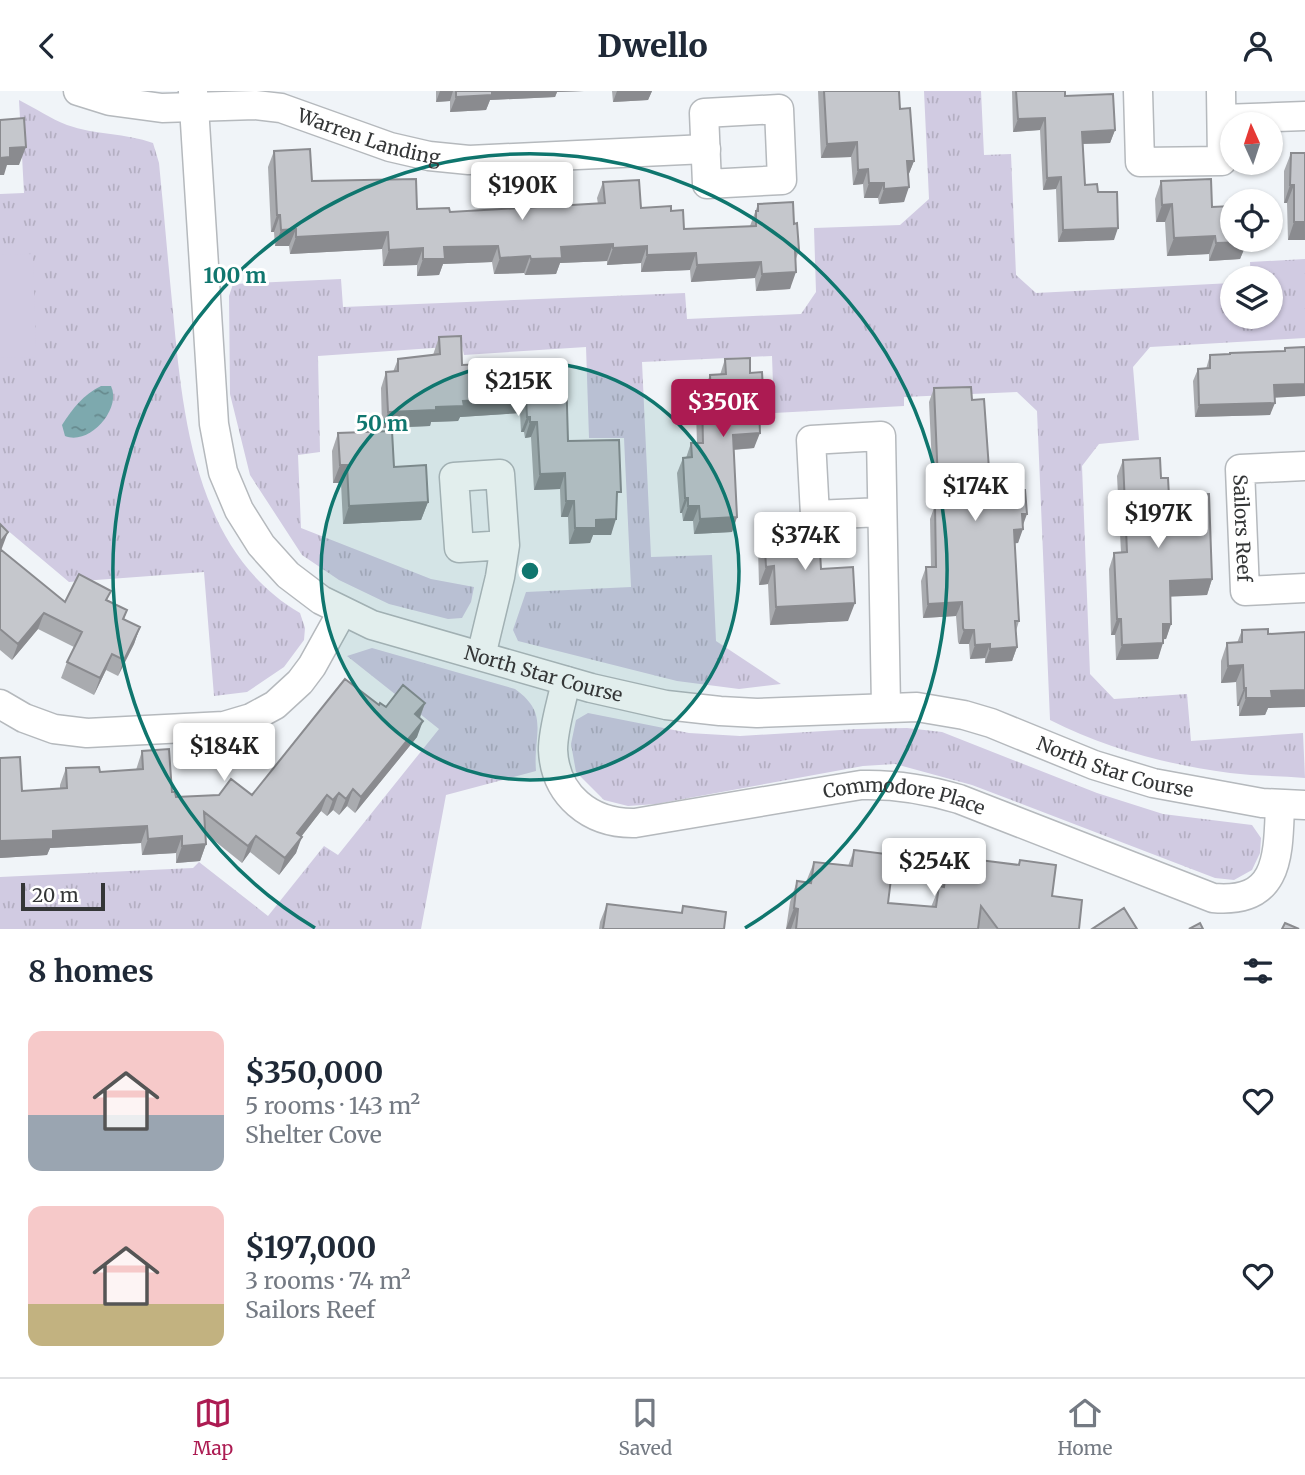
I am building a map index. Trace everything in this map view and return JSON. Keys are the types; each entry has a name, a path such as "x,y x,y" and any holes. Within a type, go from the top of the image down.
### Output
{"street":[{"name":"Warren Landing","path":"78,91 110,100 162,108 194,100 281,108 390,147 429,156 469,160 706,149"},
{"path":"1138,91 1140,162 1220,161"},
{"path":"1221,91 1222,112"},
{"name":"North Star Course","path":"194,100 214,424 223,472 239,510 261,545 288,575 321,600 372,625 566,681 666,705 757,713 886,706 917,707 964,715 991,723 1094,765 1153,783 1212,796 1293,805"},
{"path":"1283,117 1305,116"},
{"name":"Sailors Reef","path":"1305,466 1240,469 1245,591 1305,588"},
{"path":"882,512 886,706"},
{"path":"481,656 505,545"},
{"path":"0,704 24,718 54,729 87,733 224,726 250,718 275,705 300,682 342,612"},
{"name":"Commodore Place","path":"566,681 553,747 556,772 565,790 582,809 600,819 619,824 861,785 893,784 959,799 1213,898 1230,900 1251,893 1266,881 1274,869 1293,805"}],"green space":[{"path":"924,91 981,91 984,155 1011,154 1016,275 1036,293 1220,284 1220,329 1283,329 1283,266 1250,266 1250,262 1305,259 1305,338 1150,347 1133,367 1139,440 1099,444 1082,466 1090,674 1114,699 1187,694 1191,741 1303,733 1305,778 1230,773 1160,760 1093,739 1050,720 1037,411 1017,392 904,397 904,406 774,413 772,356 642,362 651,557 712,555 716,641 781,684 739,689 677,681 518,641 513,630 526,592 631,587 624,438 589,438 586,347 464,355 462,346 318,356 320,452 298,455 301,528 431,579 474,587 471,602 462,618 448,619 389,604 339,580 302,555 250,475 230,394 229,296 233,284 341,279 343,307 685,293 687,319 801,314 816,292 814,228 900,225 929,199"},
{"path":"19,100 67,125 153,143 159,163 182,396 201,480 217,519 238,555 265,587 300,613 305,628 304,640 284,667 247,692 214,696 204,572 69,582 0,524 0,194 24,193"},
{"path":"33,254 36,357 0,358 0,255"},
{"path":"372,648 515,689 533,707 538,725 536,771 446,795 421,929 0,929 0,877 193,868 199,862 268,916 324,846 338,855 439,729 347,656"},
{"path":"588,713 689,733 740,736 907,728 942,732 1097,793 1163,814 1252,825 1261,838 1260,853 1252,870 1234,880 1215,878 972,785 895,764 863,766 656,804 628,806 604,800 576,772 571,744 576,720"}],"water":[{"path":"101,386 111,386 112,405 108,415 93,431 84,436 65,436 62,425 70,413 84,398"}],"building":[{"path":"456,91 492,91 492,95 456,97"},
{"path":"824,91 899,91 900,109 910,108 914,161 907,161 909,187 884,189 884,183 869,183 868,169 858,170 857,142 827,144"},
{"path":"1016,91 1065,91 1065,96 1113,94 1115,130 1082,132 1085,185 1097,184 1098,192 1117,192 1118,228 1063,230 1061,177 1047,178 1045,118 1018,119"},
{"path":"24,118 26,147 10,148 10,157 0,158 0,120"},
{"path":"310,149 312,181 416,179 417,209 449,208 450,212 605,203 603,182 639,180 641,208 671,206 671,211 683,210 684,229 756,226 758,204 793,202 799,250 795,250 796,272 762,274 761,262 697,265 696,253 647,255 647,246 613,248 613,244 561,247 562,258 531,259 530,256 500,258 498,246 444,247 445,259 423,259 423,248 389,250 388,232 296,237 296,229 281,230 280,215 277,215 274,151"},
{"path":"1291,153 1305,153 1305,222 1294,222 1294,185 1290,185"},
{"path":"1211,179 1212,207 1220,207 1220,243 1216,243 1215,236 1174,238 1172,204 1162,205 1161,181"},
{"path":"461,336 462,365 562,361 562,373 566,372 568,441 619,440 621,492 617,492 616,519 596,520 596,528 575,528 574,501 566,501 565,473 540,474 537,422 530,422 530,417 527,417 526,398 463,401 464,406 388,412 386,372 398,371 398,359 440,354 439,337"},
{"path":"1305,347 1305,384 1274,385 1275,403 1199,405 1198,369 1210,368 1210,355 1285,351 1285,348"},
{"path":"750,358 750,373 762,372 764,407 759,407 760,433 733,435 737,517 700,519 699,506 688,506 688,498 685,498 683,458 692,457 691,443 703,443 702,398 711,398 710,375 726,374 725,359"},
{"path":"971,387 972,400 984,399 989,469 1021,468 1022,490 1025,490 1027,514 1022,514 1023,529 1014,530 1019,621 1015,621 1017,647 990,649 990,644 975,645 974,630 963,628 962,602 928,604 926,567 936,567 935,506 939,505 934,388"},
{"path":"392,431 394,467 426,465 428,502 349,506 347,465 340,465 338,433"},
{"path":"1160,458 1161,478 1168,478 1169,496 1209,494 1212,579 1170,581 1171,624 1163,624 1163,643 1122,645 1121,619 1117,619 1114,553 1127,552 1123,460"},
{"path":"0,524 8,532 0,542"},
{"path":"789,530 790,535 819,534 821,569 853,567 855,603 776,607 774,566 766,567 764,532"},
{"path":"0,549 65,602 79,574 111,591 106,600 127,610 123,619 140,627 124,660 112,654 100,678 67,662 82,632 44,613 18,644 0,629"},
{"path":"1268,629 1268,634 1305,632 1305,690 1271,691 1272,698 1246,698 1243,665 1228,666 1227,643 1242,642 1242,630"},
{"path":"345,679 379,705 380,703 386,707 403,685 425,703 415,714 423,721 361,797 353,789 346,799 339,793 333,800 327,795 297,833 302,837 285,858 256,836 248,846 204,812 206,844 182,846 182,836 148,839 147,826 53,831 53,839 0,841 0,758 20,757 22,791 67,788 66,768 99,767 100,772 143,769 142,751 169,749 172,792 175,792 176,797 219,795 231,779 252,795"},
{"path":"854,850 894,855 888,903 936,907 939,886 944,887 946,871 954,872 955,864 979,867 980,860 1019,865 1020,860 1056,865 1052,896 1082,900 1079,929 998,929 981,906 978,929 796,929 798,909 794,908 797,881 811,883 814,862 852,866"},
{"path":"607,904 682,913 683,906 726,912 724,929 603,929"},
{"path":"1124,908 1137,929 1092,929"},
{"path":"1200,923 1203,929 1189,929"},
{"path":"1285,923 1299,929 1282,929"}]}
